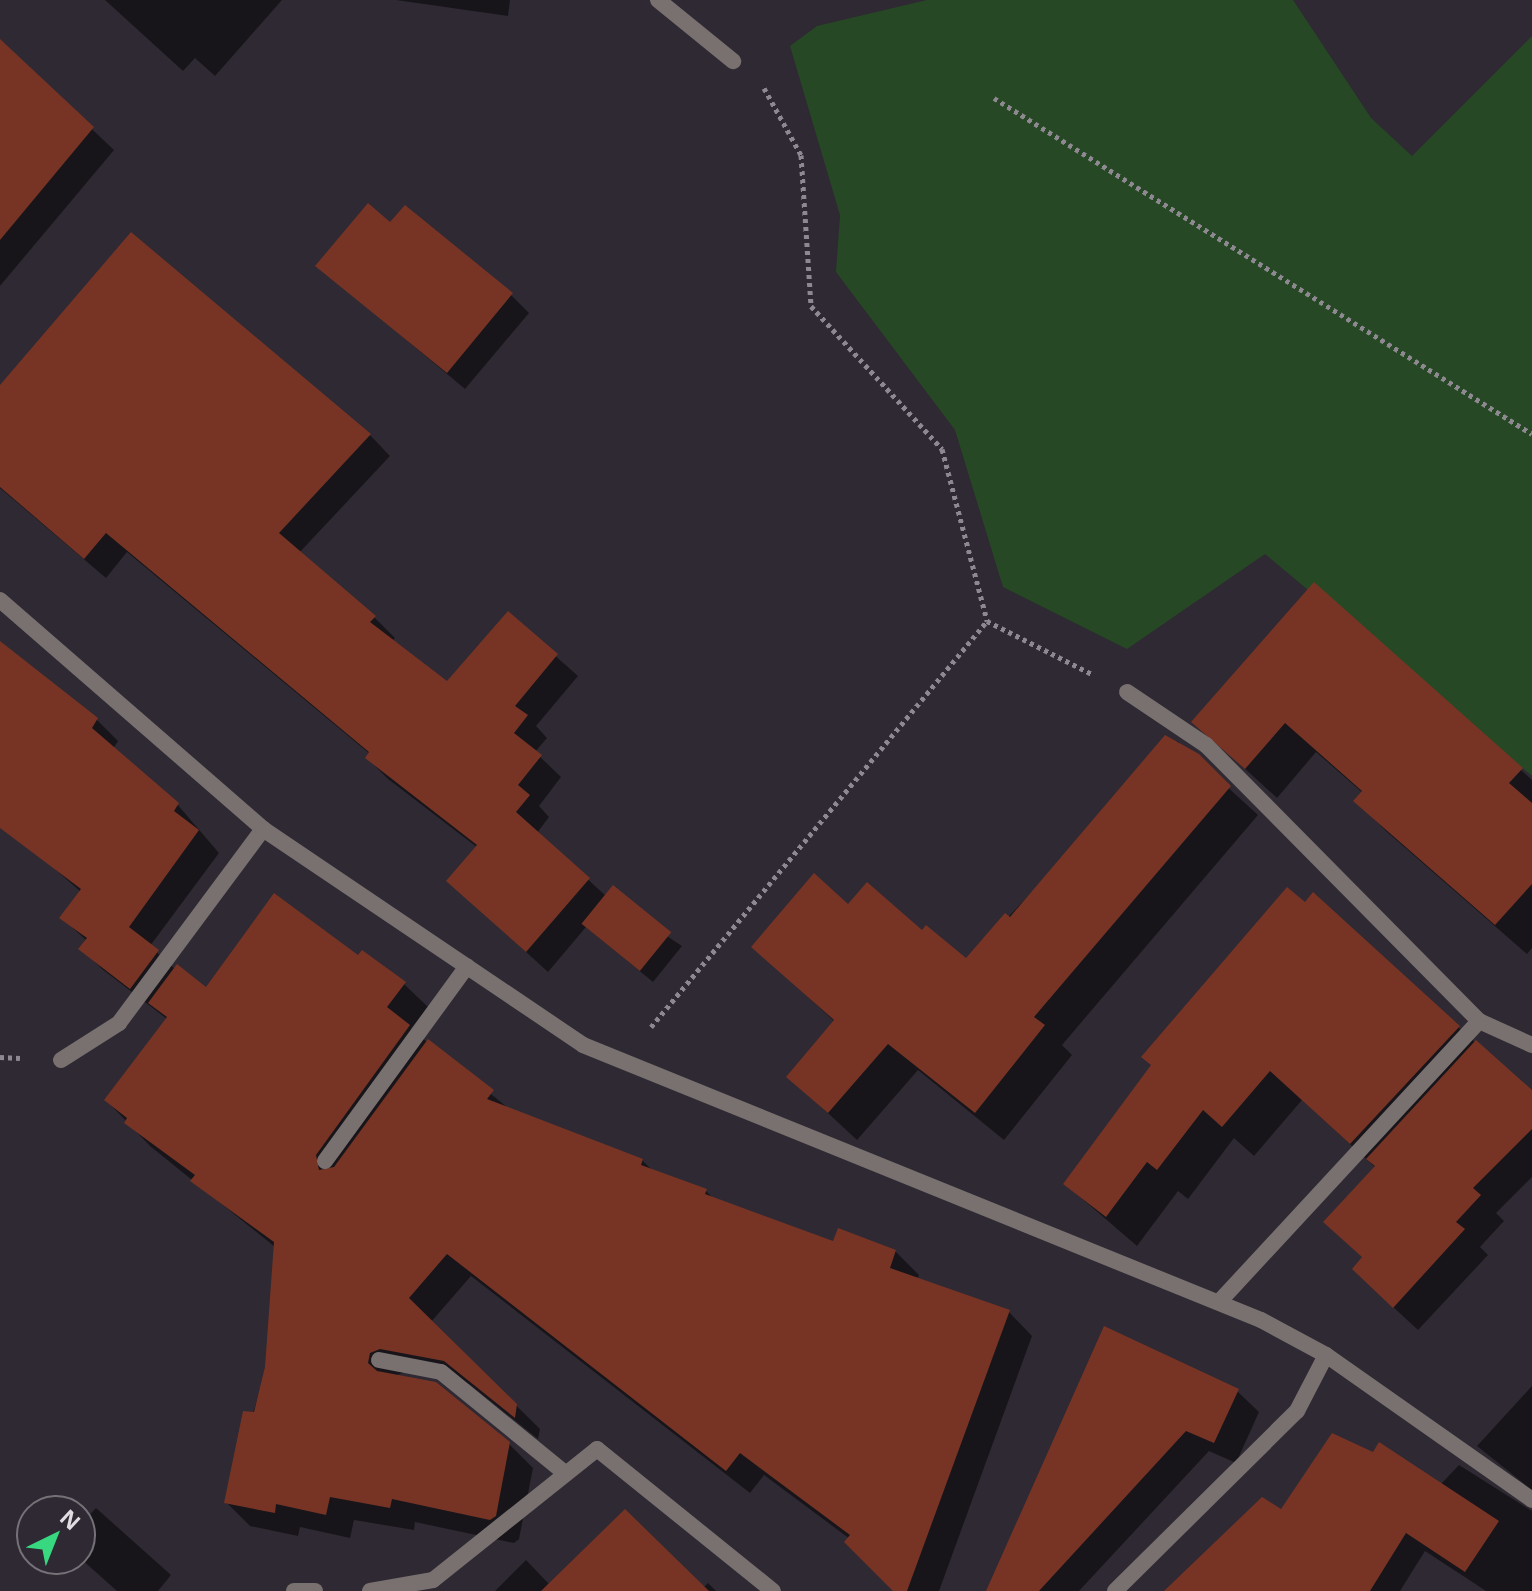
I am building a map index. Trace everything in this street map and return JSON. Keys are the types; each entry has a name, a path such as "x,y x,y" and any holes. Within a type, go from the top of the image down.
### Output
{"street":[{"path":"658,0 733,61"},
{"path":"0,600 263,829 583,1045 1219,1302 1326,1355 1532,1500"},
{"path":"1127,692 1206,745 1479,1021 1532,1045"},
{"path":"61,1060 119,1023 263,829"},
{"path":"325,1161 467,966"},
{"path":"1219,1302 1479,1021"},
{"path":"1115,1591 1297,1411 1326,1355"},
{"path":"379,1360 441,1372 566,1474"},
{"path":"370,1591 433,1580 597,1449 773,1591"},
{"path":"294,1591 315,1591"}],"path":[{"path":"733,61 767,91 801,155 811,306 942,449 987,621 1127,692"},
{"path":"994,98 1532,434"},
{"path":"624,1061 987,621"}],"green space":[{"path":"927,0 1293,0 1371,118 1412,156 1532,36 1532,776 1265,554 1127,649 1003,587 955,430 836,272 840,215 790,46 817,26"}],"building":[{"path":"0,39 94,127 0,240"},
{"path":"368,203 390,222 405,205 513,293 447,373 315,266"},
{"path":"131,232 371,434 279,533 376,616 370,622 447,681 508,611 558,654 515,706 528,715 514,733 542,755 518,785 530,795 516,812 590,878 526,952 446,881 477,845 365,758 369,752 106,533 84,559 0,487 0,385"},
{"path":"1314,582 1523,768 1509,783 1532,803 1532,884 1495,925 1353,801 1362,791 1285,723 1245,769 1191,722"},
{"path":"0,641 98,718 92,728 179,803 174,811 199,830 129,927 159,950 130,989 78,949 87,938 59,918 81,889 0,828"},
{"path":"1165,735 1199,754 1231,786 1034,1017 1045,1025 975,1113 888,1044 828,1113 786,1077 834,1020 751,947 814,873 848,904 867,882 922,930 926,925 966,958 1005,913 1010,917"},
{"path":"613,885 671,932 640,971 582,924"},
{"path":"1287,887 1305,902 1313,892 1460,1026 1350,1144 1270,1071 1222,1127 1203,1110 1157,1170 1147,1162 1106,1217 1063,1184 1151,1065 1141,1057"},
{"path":"274,893 358,955 362,950 406,982 387,1007 410,1025 316,1155 319,1170 334,1167 428,1039 494,1090 487,1099 643,1159 641,1165 707,1189 705,1194 833,1241 838,1228 896,1250 890,1268 1010,1310 907,1591 893,1591 844,1542 850,1535 740,1453 726,1471 447,1254 409,1298 517,1404 515,1418 444,1361 380,1349 370,1353 368,1363 377,1371 436,1382 510,1442 496,1516 490,1520 392,1499 390,1508 330,1497 326,1515 276,1504 275,1513 224,1503 243,1411 254,1412 265,1367 274,1242 190,1181 195,1175 124,1123 127,1118 104,1100 167,1017 148,1003 177,964 206,987"},
{"path":"1476,1040 1532,1090 1532,1129 1473,1188 1481,1195 1456,1222 1465,1229 1393,1308 1352,1269 1362,1257 1323,1222 1375,1166 1366,1159"},
{"path":"1104,1326 1239,1389 1214,1443 1186,1431 1039,1591 986,1591"},
{"path":"1332,1433 1373,1452 1379,1442 1499,1521 1465,1572 1406,1533 1370,1591 1164,1591 1262,1497 1281,1509"},
{"path":"625,1509 709,1591 541,1591"}]}
